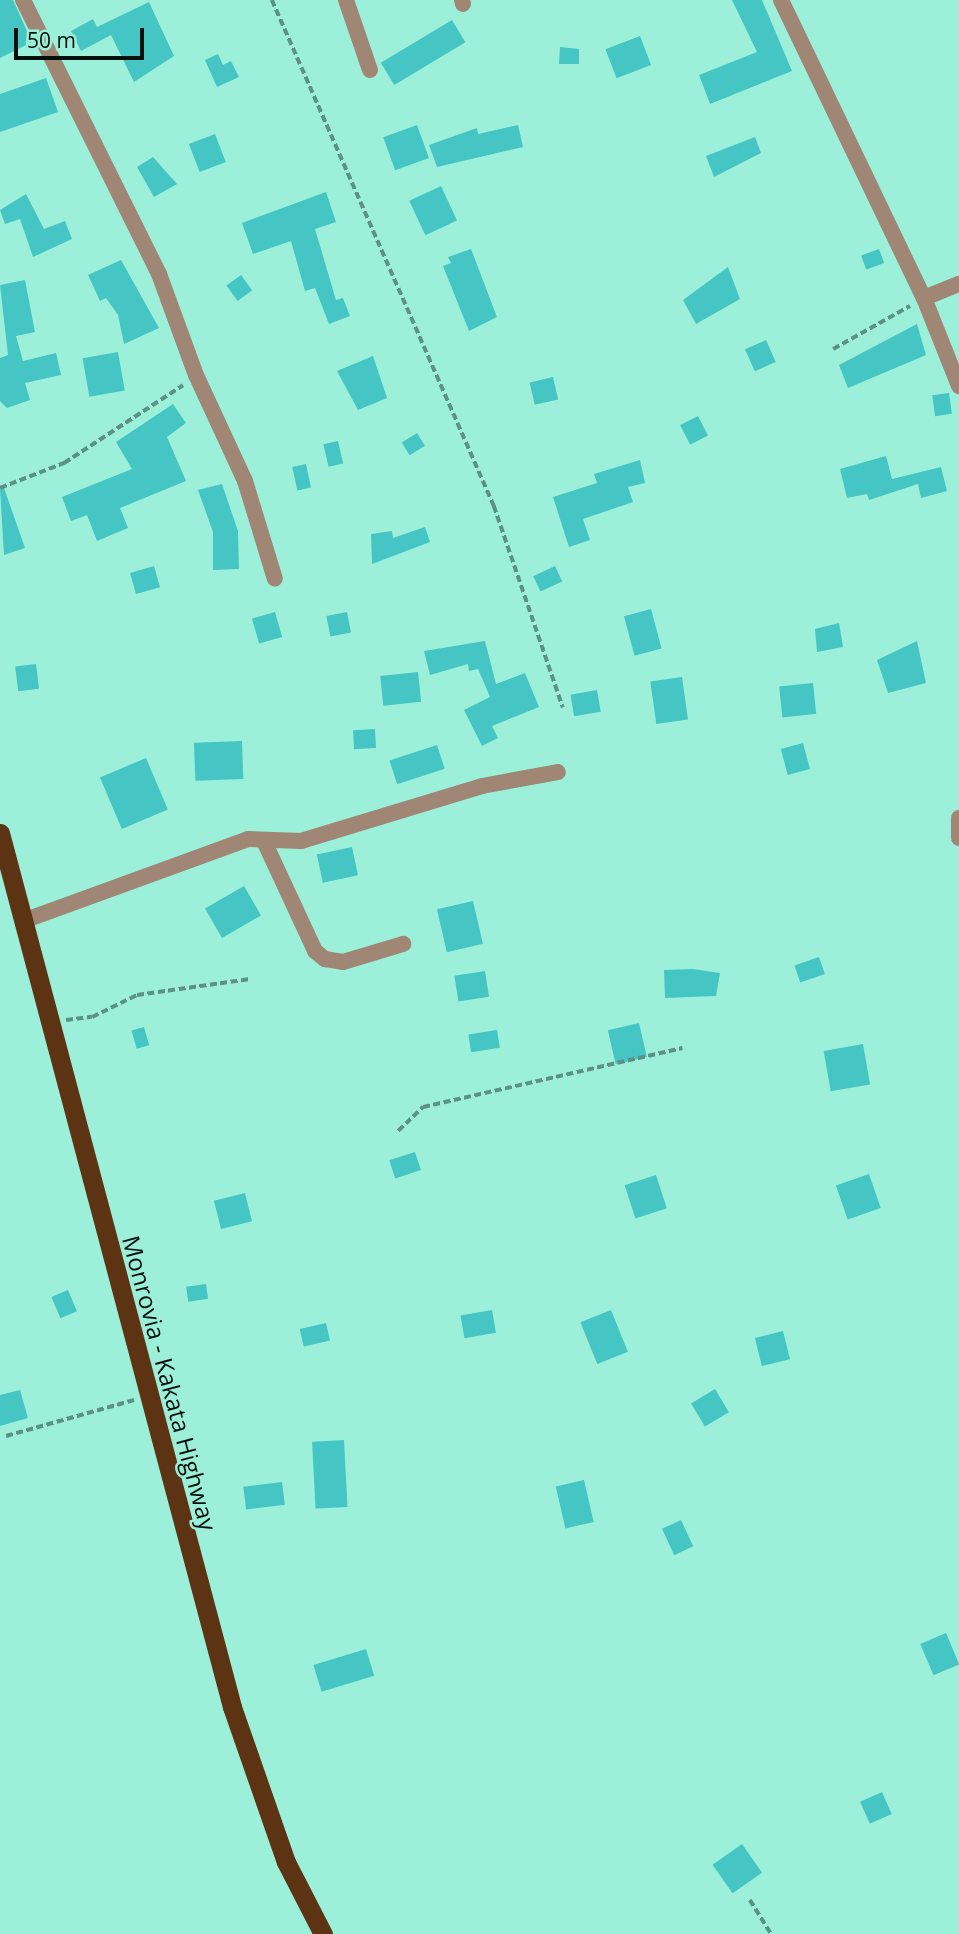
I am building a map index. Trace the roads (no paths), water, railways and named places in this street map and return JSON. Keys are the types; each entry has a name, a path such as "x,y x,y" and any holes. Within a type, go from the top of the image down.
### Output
{"highway":[{"name":"Monrovia - Kakata Highway","path":"0,833 146,1397 255,1781 323,1934"}],"street":[{"path":"23,0 159,274 196,375 245,481 275,579"},
{"path":"346,0 370,70"},
{"path":"780,0 924,298 959,386"},
{"path":"924,298 959,284"},
{"path":"23,921 248,839 301,841 482,786 558,772"},
{"path":"959,818 959,838"},
{"path":"264,841 325,959 343,962 403,944"}]}
